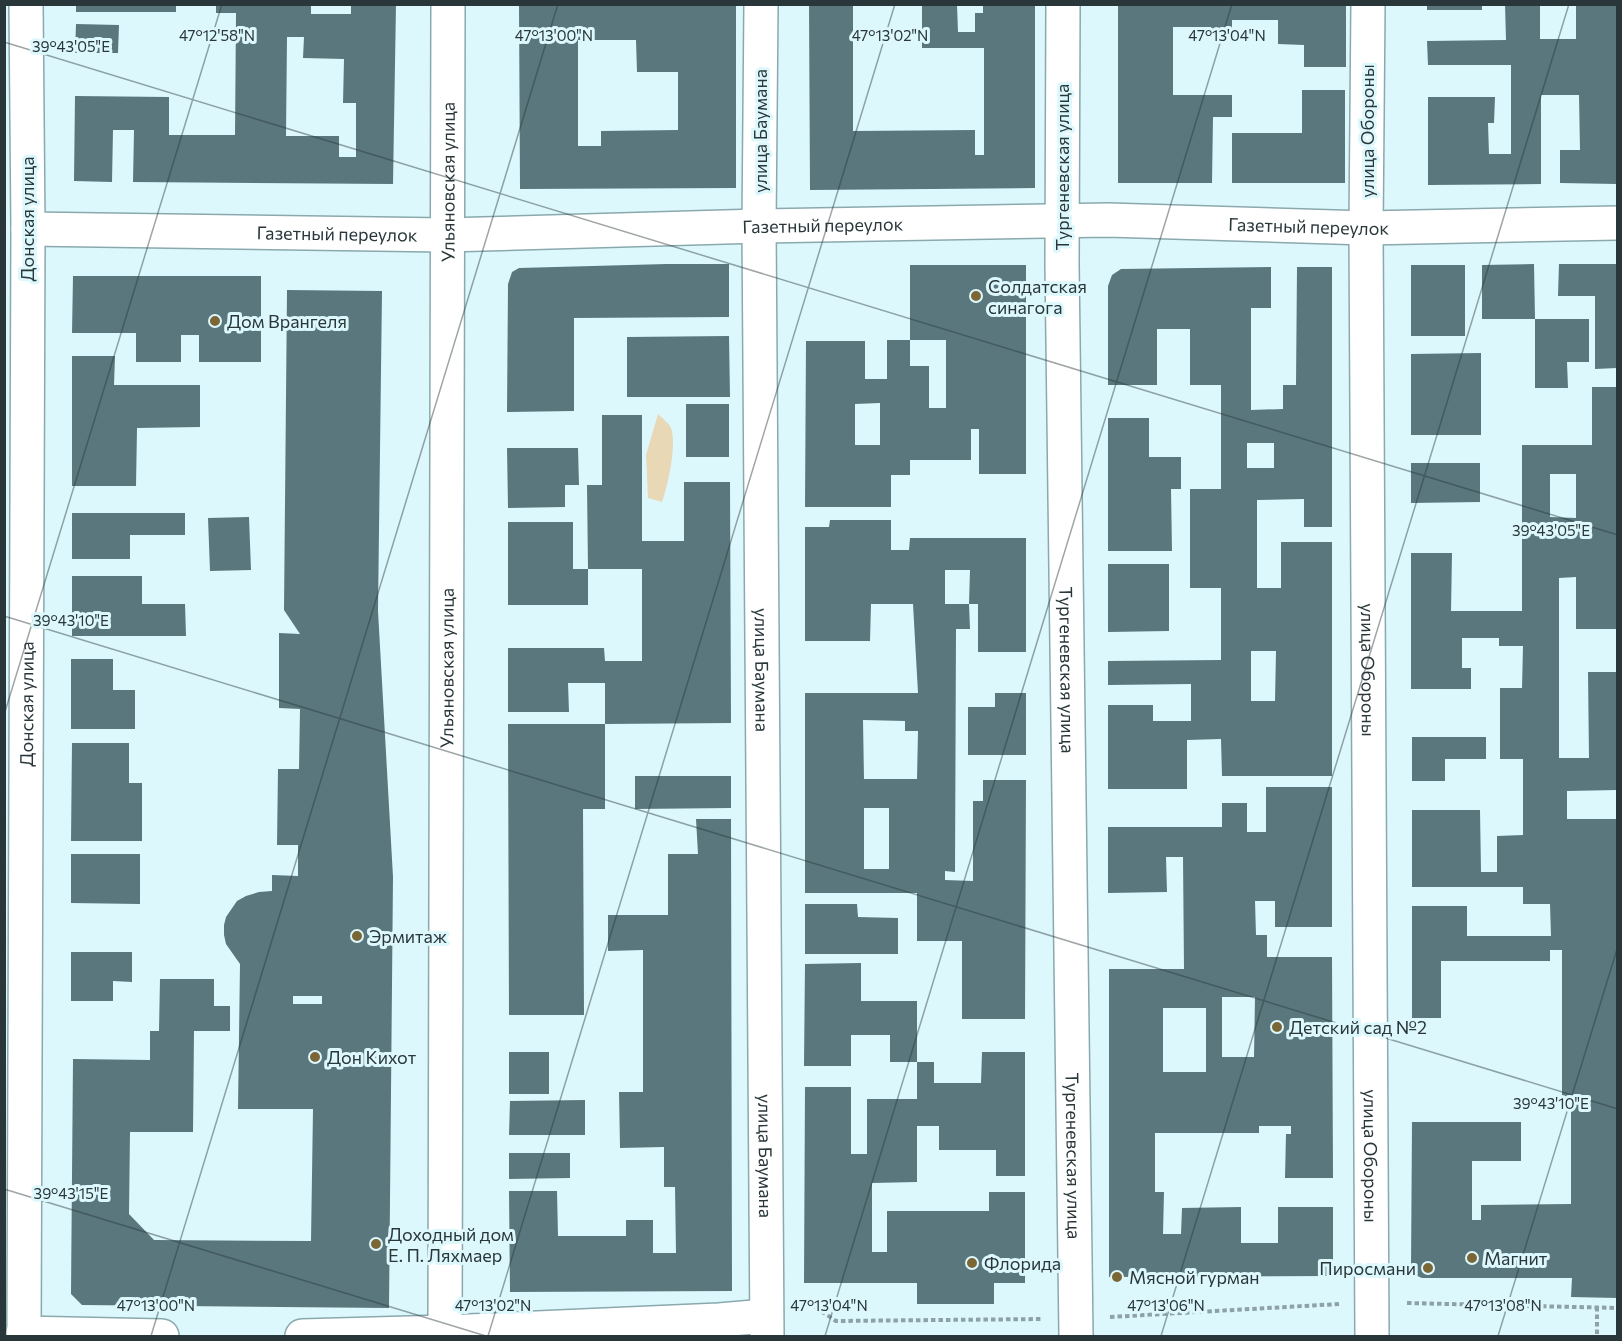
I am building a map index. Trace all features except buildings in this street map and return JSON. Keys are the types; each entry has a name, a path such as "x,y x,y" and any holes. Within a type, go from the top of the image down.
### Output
{"street":[{"name":"Донская улица","path":"24,1335 28,229 26,4"},
{"name":"Ульяновская улица","path":"445,1332 448,4"},
{"name":"улица Баумана","path":"761,4 759,226 767,1317"},
{"name":"Тургеневская улица","path":"1064,4 1062,221 1076,1328"},
{"name":"улица Обороны","path":"1368,4 1366,228 1372,1336"},
{"name":"Газетный переулок","path":"28,229 446,235 759,226 1108,220 1366,228 1617,223"},
{"path":"302,1336 445,1332 767,1317"},
{"path":"24,1335 162,1336"}],"path":[{"path":"767,1317 806,1301 836,1322 1076,1328 1372,1302 1617,1308"},
{"path":"1597,1307 1598,1336"}],"shaded area":[{"path":"658,414 670,426 673,435 671,465 662,502 648,498 646,455"}],"place":[{"name":"Солдатская синагога","path":"976,296"},
{"name":"Дом Врангеля","path":"215,321"},
{"name":"Эрмитаж","path":"357,936"},
{"name":"Детский сад №2","path":"1277,1027"},
{"name":"Дон Кихот","path":"315,1057"},
{"name":"Доходный дом Е. П. Ляхмаер","path":"376,1244"},
{"name":"Магнит","path":"1472,1258"},
{"name":"Флорида","path":"972,1263"},
{"name":"Пиросмани","path":"1428,1268"},
{"name":"Мясной гурман","path":"1117,1277"}]}
